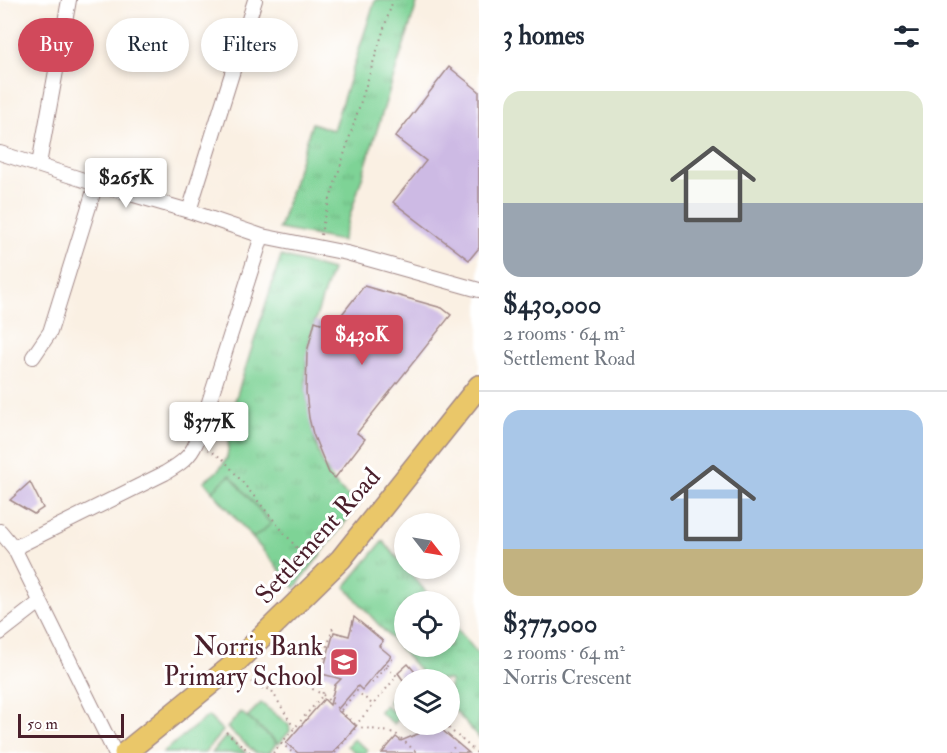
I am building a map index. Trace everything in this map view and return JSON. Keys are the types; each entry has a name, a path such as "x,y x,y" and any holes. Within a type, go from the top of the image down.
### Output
{"main road":[{"name":"Settlement Road","path":"125,753 232,666 341,559 479,386"}],"street":[{"path":"39,164 69,0"},
{"path":"189,211 255,0"},
{"path":"0,153 262,236 346,253 479,290"},
{"path":"33,357 50,332 96,184"},
{"path":"14,548 175,467 186,459 196,443 262,236"},
{"path":"0,531 14,548 115,753"},
{"path":"0,633 40,602"}],"path":[{"path":"319,247 324,218 393,0"},
{"path":"196,443 224,460 296,547 323,548"},
{"path":"273,753 323,695 320,674 333,627"},
{"path":"372,683 394,657"},
{"path":"334,753 397,676 386,667"},
{"path":"248,677 256,687 272,690"},
{"path":"266,681 295,728"},
{"path":"302,682 323,695 357,726 394,733 415,751 413,753"},
{"path":"340,711 357,692 373,705"},
{"path":"226,732 251,753"},
{"path":"456,735 477,753"},
{"path":"449,753 461,739"},
{"path":"281,743 293,753"}],"green space":[{"path":"375,0 418,0 342,241 279,229 312,123 333,130"},
{"path":"281,256 332,270 315,319 308,349 306,382 308,402 315,441 329,475 338,487 359,504 295,588 204,481 225,461 228,452 229,412 235,401"},
{"path":"230,475 271,524 253,538 212,491"},
{"path":"383,541 394,554 394,579 415,579 426,591 394,591 394,642 345,587"},
{"path":"460,632 479,655 479,738 460,716 460,669 418,669 407,657 460,657"},
{"path":"394,694 394,707 388,702"},
{"path":"261,703 289,725 290,731 279,744 247,717"},
{"path":"385,705 394,712 394,724 379,712"},
{"path":"241,712 277,743 269,753 256,753 227,728"},
{"path":"208,716 223,731 204,753 162,753"},
{"path":"226,736 246,753 212,753"},
{"path":"353,739 368,750 366,753 356,753 347,746"}],"building":[{"path":"449,67 479,91 479,248 469,260 393,202 426,161 395,137"},
{"path":"364,286 442,308 451,315 357,433 365,439 335,478 329,473 309,418 306,392 307,352 315,321 332,327"},
{"path":"30,482 43,508 34,514 10,500"},
{"path":"354,617 383,641 379,646 391,656 362,690 358,686 337,710 356,726 333,753 298,753 286,743 324,699 330,705 335,685 341,679 322,674 334,632 349,636"},
{"path":"408,664 412,669 402,669"},
{"path":"416,735 448,735 469,753 382,753 396,737 401,741"}],"place":[{"name":"Norris Bank Primary School","path":"344,662"}]}
